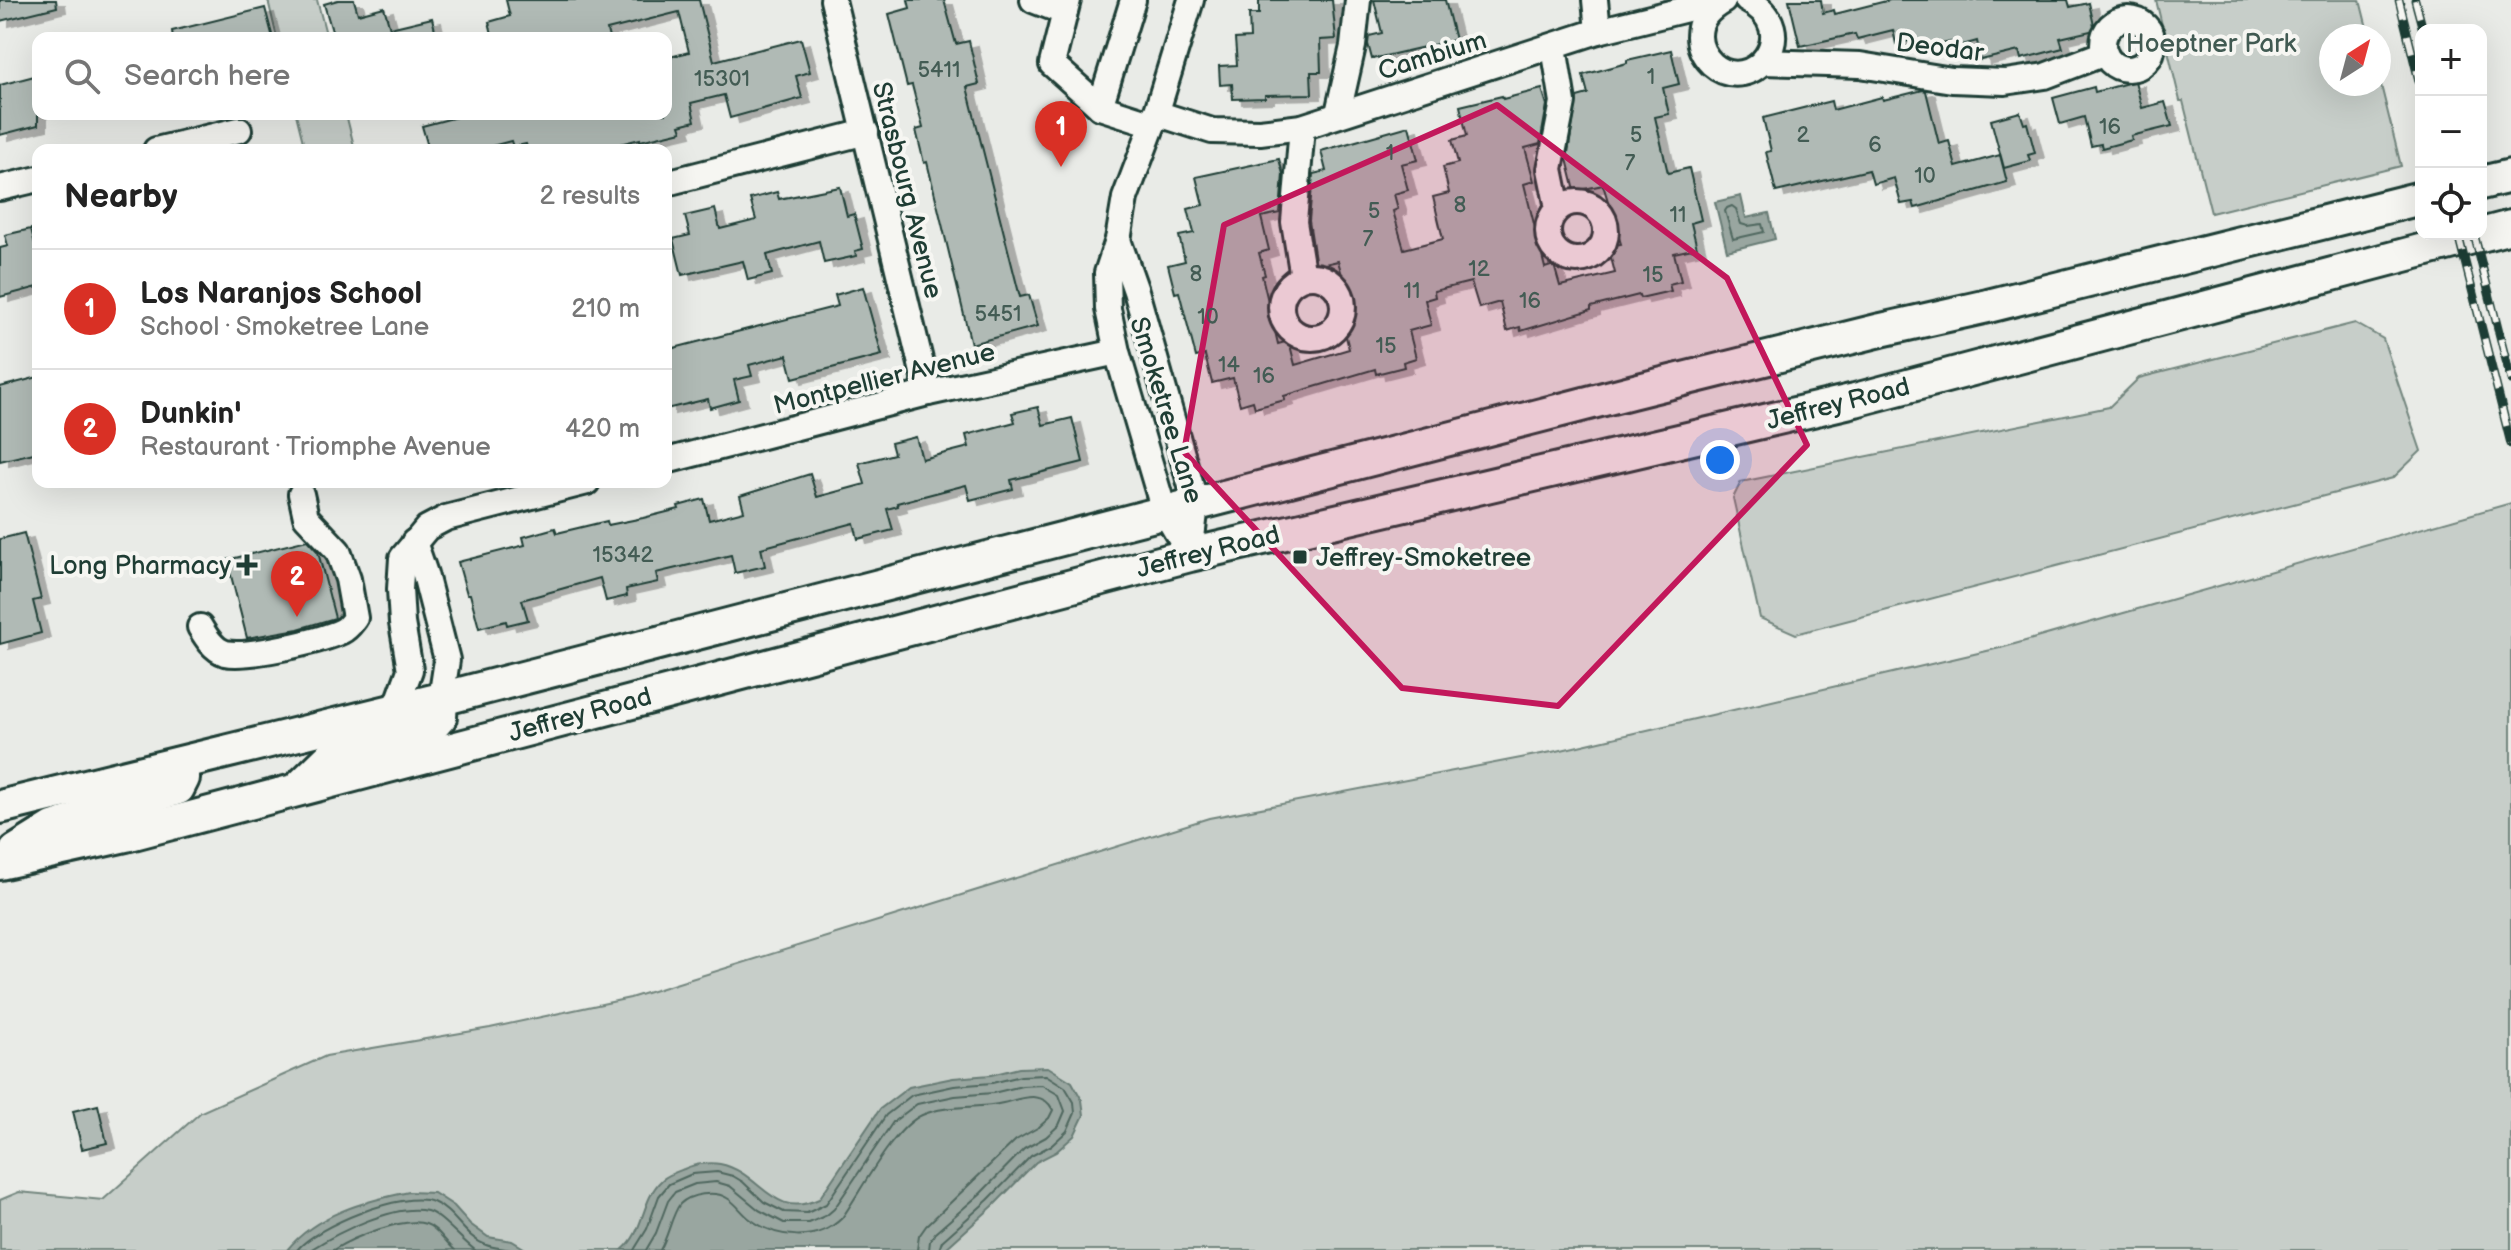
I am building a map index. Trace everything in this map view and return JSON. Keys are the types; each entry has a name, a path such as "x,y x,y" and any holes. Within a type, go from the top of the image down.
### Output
{"main road":[{"path":"2487,182 2511,176"},
{"name":"Jeffrey Road","path":"0,807 395,711 1646,388 2415,199"},
{"name":"Jeffrey Road","path":"0,862 126,835 1190,555 1855,400 2511,227"},
{"path":"298,789 335,753 431,727 440,717 441,699"},
{"path":"0,862 53,828 178,788 183,778 178,764"}],"street":[{"name":"Strasbourg Avenue","path":"833,0 928,393"},
{"path":"1033,0 1066,6 1052,64 1100,107 1133,0"},
{"name":"Smoketree Lane","path":"1190,555 1164,511 1117,352 1108,309 1107,273 1118,240 1125,198 1155,119 1191,0"},
{"path":"1338,113 1353,46 1358,0"},
{"path":"1595,0 1598,31"},
{"name":"Cambium","path":"1100,107 1212,131 1260,132 1302,127 1598,31 1725,0"},
{"name":"Deodar","path":"1725,0 1705,16 1699,39 1708,61 1729,73 1753,70 1763,62 1860,65 1952,80 2005,82 2045,76 2105,53"},
{"path":"1747,0 1767,15 1772,27 1774,39 1771,52 1763,62"},
{"path":"1554,47 1563,102 1550,169 1558,208"},
{"path":"1302,127 1294,222 1303,277"},
{"path":"181,144 239,130"},
{"path":"672,181 866,132"},
{"path":"0,188 32,180"},
{"name":"Smoketree Lane","path":"1118,240 1136,291 1196,504 1190,555"},
{"name":"Montpellier Avenue","path":"672,459 928,393 1117,352"},
{"path":"395,711 410,670 402,623 402,558 421,535 446,518 564,488"},
{"path":"200,627 208,641 222,652 242,655 346,630 355,618 348,579 338,551 306,517 301,494"},
{"path":"421,535 425,574 447,660 441,699"}],"highlighted area":[{"path":"1497,105 1727,278 1807,445 1558,706 1402,688 1184,452 1224,225"}],"green space":[{"path":"268,0 317,0 325,32 276,32"},
{"name":"Hoeptner Park","path":"2156,0 2360,0 2366,24 2319,24 2319,96 2384,96 2401,166 2211,213 2183,101 2180,101"},
{"path":"298,120 348,120 354,144 304,144"},
{"path":"2355,323 2383,339 2421,451 2393,478 1796,634 1760,618 1733,498 1741,482 2109,407 2139,378"},
{"path":"2511,503 2511,1250 0,1250 0,1200 19,1192 103,1200 201,1112 326,1056 490,1028 630,998 1209,818 1557,751 2004,647"}],"water":[{"path":"1741,196 1746,218 1769,213 1775,239 1727,251 1715,202"},
{"path":"1048,1067 1072,1082 1082,1100 1084,1115 1074,1136 1056,1152 1036,1162 944,1250 622,1250 635,1234 655,1188 664,1178 688,1167 720,1164 746,1176 778,1200 803,1204 819,1199 880,1109 909,1087 1019,1068"},
{"path":"409,1192 434,1193 454,1206 470,1224 488,1237 512,1241 527,1250 287,1250 327,1218 359,1205"}],"building":[{"path":"0,0 56,0 57,7 0,21"},
{"path":"354,0 358,14 384,7 390,28 432,18 436,32 332,32 324,4"},
{"path":"506,0 699,0 714,61 801,39 810,72 796,76 802,98 730,118 724,95 691,103 695,121 680,125 682,131 640,141 620,144 512,144 511,141 500,144 427,144 422,126 445,120 672,120 672,56 689,52 679,12 608,32 492,32 489,22 510,16"},
{"path":"908,0 944,0 956,44 969,41 979,84 967,87 1020,297 1029,295 1038,326 971,344 927,162 924,163 916,130 923,128 912,85 907,86 889,14 910,8"},
{"path":"1259,0 1332,0 1336,39 1320,40 1321,72 1311,72 1312,94 1233,99 1232,84 1220,85 1219,66 1237,65 1235,39 1250,38 1249,14 1259,14"},
{"path":"1374,0 1445,0 1455,40 1372,59 1369,36 1382,33"},
{"path":"1789,0 1821,0 1823,13 1834,10 1835,14 1890,0 2068,0 2070,7 2089,3 2095,30 2060,38 2063,48 2021,59 2019,51 1981,60 1977,41 1952,48 1951,42 1920,49 1917,39 1896,44 1893,30 1857,39 1855,34 1800,46"},
{"path":"265,8 271,32 172,32"},
{"path":"1671,50 1679,84 1663,88 1669,114 1655,117 1668,173 1689,168 1701,220 1691,223 1697,248 1674,253 1681,281 1669,284 1671,291 1640,298 1639,295 1591,307 1591,310 1521,331 1520,327 1507,331 1500,302 1479,308 1471,282 1434,291 1435,297 1425,300 1431,325 1409,331 1416,358 1403,362 1404,367 1376,374 1375,369 1284,396 1285,400 1255,408 1253,401 1240,405 1233,378 1212,383 1205,355 1196,357 1179,292 1175,293 1168,265 1185,261 1179,236 1194,233 1188,209 1203,205 1196,177 1279,159 1283,174 1280,213 1261,217 1269,250 1259,253 1278,344 1289,341 1295,365 1349,349 1343,324 1355,321 1338,261 1316,266 1309,221 1313,174 1326,171 1321,151 1409,126 1418,160 1401,164 1408,190 1394,194 1398,209 1393,211 1404,249 1443,239 1433,197 1449,193 1443,167 1458,163 1452,140 1467,136 1460,106 1542,89 1547,105 1540,144 1525,148 1534,181 1524,184 1545,268 1554,265 1560,286 1615,273 1608,246 1621,244 1603,185 1575,191 1567,159 1577,97 1588,94 1583,75 1627,63 1627,60"},
{"path":"32,77 32,120 38,120 38,125 0,135 0,85"},
{"path":"2135,81 2142,108 2165,102 2172,126 2131,136 2132,140 2102,148 2101,144 2091,146 2084,117 2060,124 2053,98 2094,87 2095,92"},
{"path":"1926,91 1939,144 1949,141 1956,167 2000,155 2007,182 1915,208 1913,202 1901,204 1894,178 1873,184 1869,170 1776,192 1766,152 1771,151 1763,118 1831,101 1833,110"},
{"path":"2020,112 2024,124 2027,123 2035,153 2028,155 2030,161 2004,168 1991,120"},
{"path":"840,187 847,216 854,214 863,249 855,251 856,256 824,263 819,241 767,255 772,274 748,280 743,261 682,275 673,239 690,235 685,216 715,209 720,229 756,220 750,199 777,192 779,199"},
{"path":"31,229 32,289 0,297 0,248 8,246 5,235"},
{"path":"863,287 882,355 793,378 787,355 749,365 752,376 734,380 739,400 710,408 708,399 672,408 672,348 838,306 835,295"},
{"path":"32,379 32,453 0,461 0,387"},
{"path":"1038,407 1043,425 1072,418 1083,462 1011,480 1013,489 970,500 966,485 897,503 898,506 887,509 893,530 858,539 854,523 761,548 765,566 735,573 731,555 656,573 658,582 626,589 627,596 606,601 600,578 522,600 528,620 507,625 506,621 479,628 458,562 525,545 523,537 555,528 557,533 607,521 608,525 679,509 678,506 704,499 709,520 744,511 740,496 810,474 817,497 865,484 859,463 894,454 891,443 916,437 922,459 969,447 966,435 1015,422 1012,413"},
{"path":"24,533 41,599 33,601 41,633 0,644 0,539"},
{"path":"307,540 318,552 335,618 298,629 247,638 227,560"},
{"path":"98,1105 107,1143 82,1149 73,1111"}],"railway":[{"path":"2399,0 2415,65"},
{"path":"2415,0 2421,24"},
{"path":"2460,240 2511,444"},
{"path":"2476,240 2511,380"}],"place":[{"name":"Los Naranjos School","path":"1061,167"},
{"name":"Jeffrey-Smoketree","path":"1300,557"},
{"name":"Long Pharmacy","path":"247,565"},
{"name":"Dunkin'","path":"297,617"}]}
